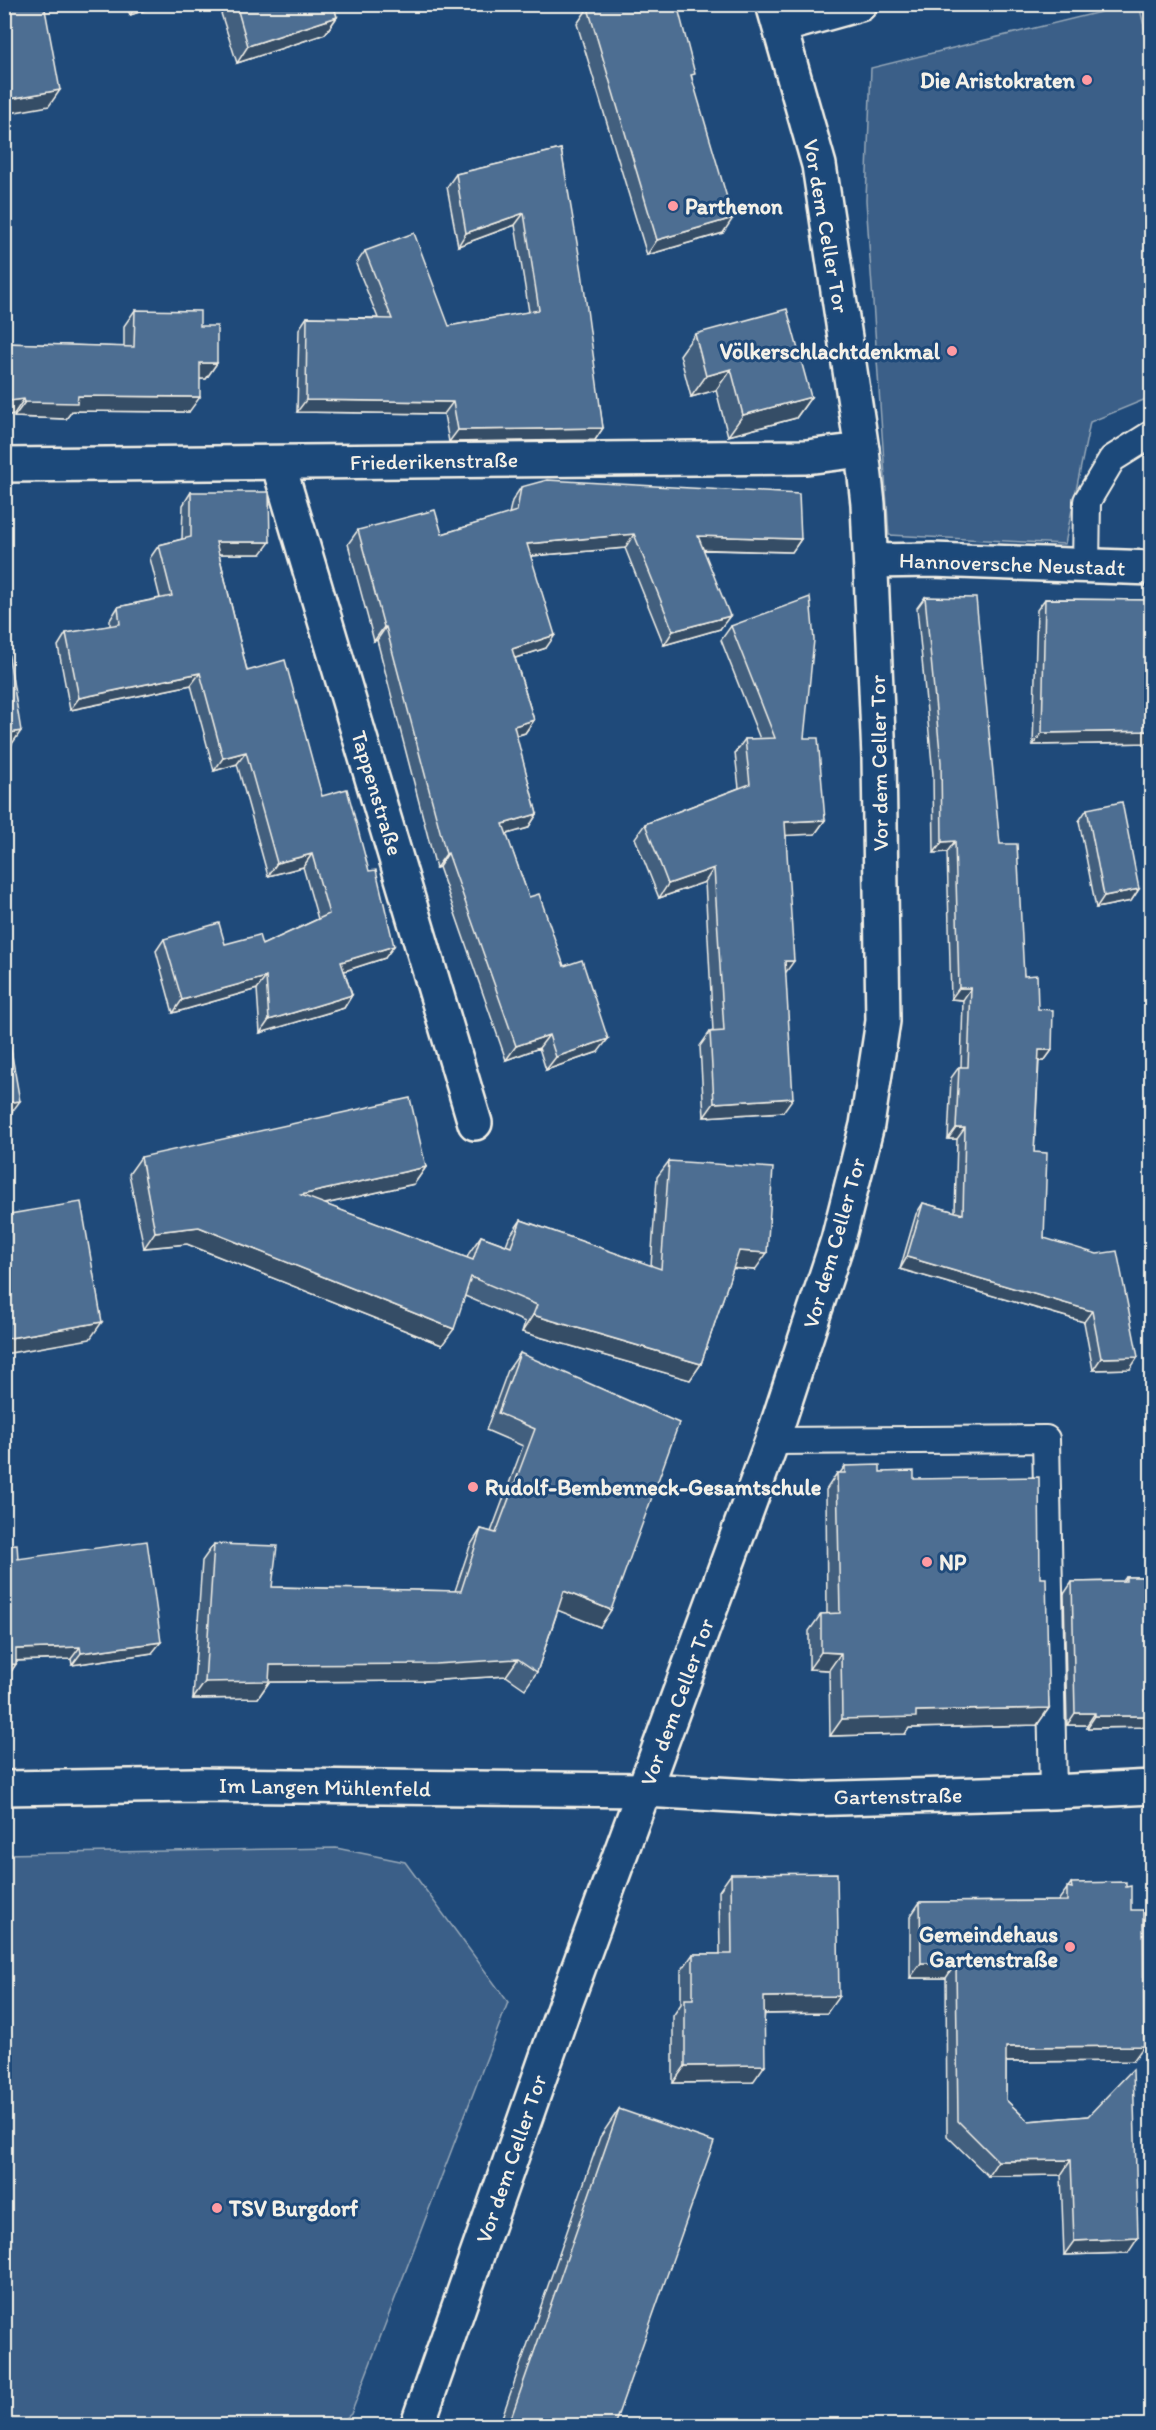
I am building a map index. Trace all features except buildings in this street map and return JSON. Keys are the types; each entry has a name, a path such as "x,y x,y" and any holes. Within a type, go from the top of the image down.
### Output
{"street":[{"path":"777,15 860,4"},
{"name":"Vor dem Celler Tor","path":"417,2426 566,2002 772,1441 838,1240 867,1125 883,1021 879,758 872,561 862,450 819,165 777,15"},
{"name":"Friederikenstraße","path":"4,465 806,457 862,450"},
{"name":"Tappenstraße","path":"278,463 475,1124"},
{"name":"Hannoversche Neustadt","path":"872,561 932,560 1152,568"},
{"name":"Im Langen Mühlenfeld","path":"4,1788 193,1785 645,1790"},
{"name":"Gartenstraße","path":"645,1790 804,1799 1152,1787"}],"lane":[{"path":"1086,566 1087,501 1112,459 1152,434"},
{"path":"772,1441 1046,1439 1053,1792"}],"shaded area":[{"path":"1133,4 1139,5 1152,59 1151,397 1090,422 1065,544 889,535 866,200 871,68"},
{"name":"TSV Burgdorf","path":"336,1848 405,1862 508,2002 351,2414 336,2426 5,2425 5,1854"}],"place":[{"name":"Die Aristokraten","path":"1087,80"},
{"name":"Parthenon","path":"673,206"},
{"name":"Völkerschlachtdenkmal","path":"952,351"},
{"name":"Rudolf-Bembenneck-Gesamtschule","path":"473,1487"},
{"name":"NP","path":"927,1562"},
{"name":"Gemeindehaus Gartenstraße","path":"1070,1947"},
{"name":"TSV Burgdorf","path":"217,2208"}]}
